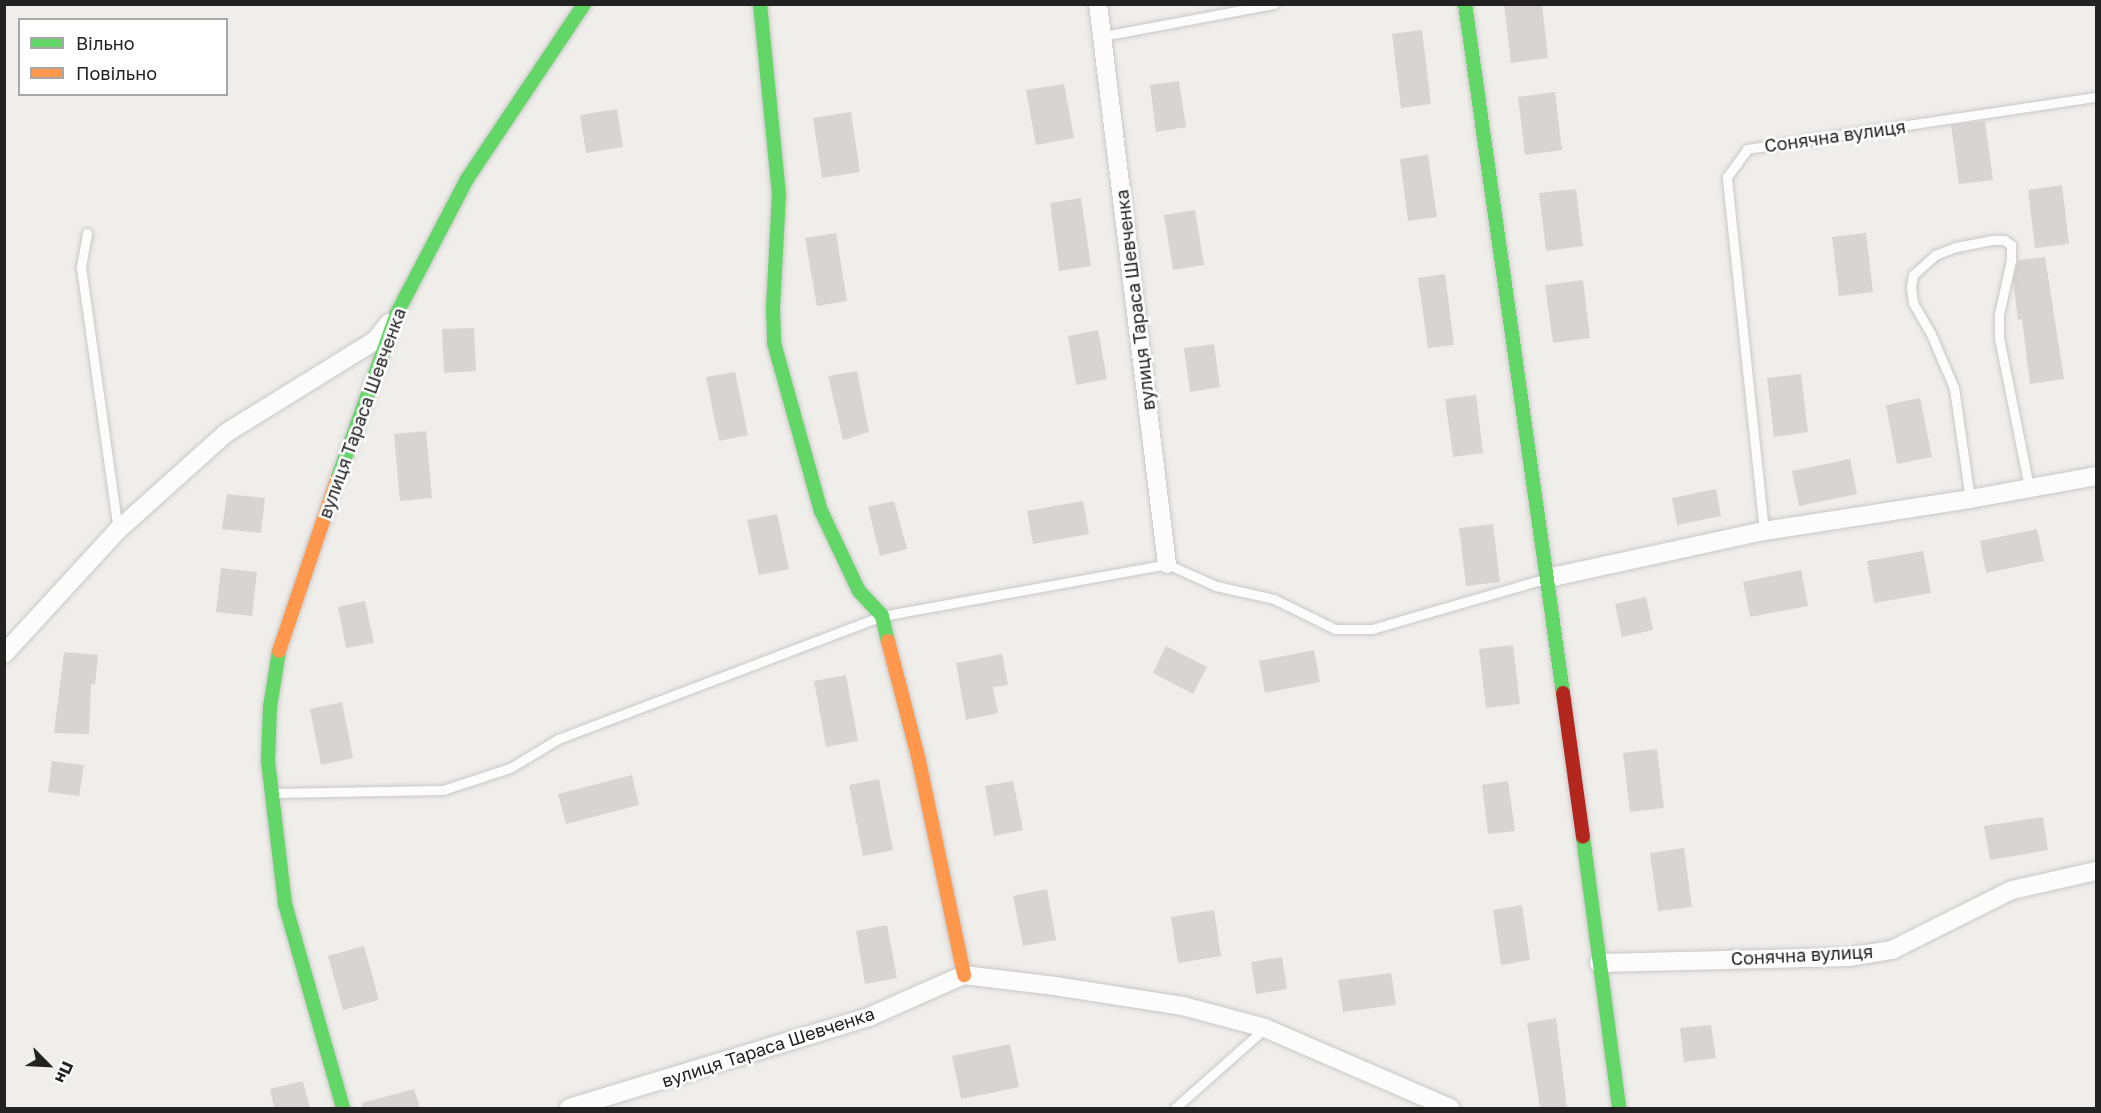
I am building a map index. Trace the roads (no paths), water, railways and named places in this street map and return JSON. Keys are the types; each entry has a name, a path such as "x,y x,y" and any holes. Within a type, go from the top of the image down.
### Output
{"street":[{"name":"вулиця Тараса Шевченка","path":"343,1108 308,992 285,904 267,761 270,707 278,655 306,566 397,313 467,179 584,4"},
{"path":"760,4 779,194 773,309 774,343 821,511 859,591 882,616 919,761 964,975 1183,1006 1265,1028 1450,1108"},
{"name":"вулиця Тараса Шевченка","path":"1098,4 1167,564"},
{"path":"1465,4 1548,578 1619,1108"},
{"path":"4,654 118,530 226,433 376,340 397,313"},
{"path":"1548,578 1764,531 1970,499 2097,476"},
{"name":"Сонячна вулиця","path":"1599,963 1848,957 1892,950 2012,890 2097,871"},
{"name":"вулиця Тараса Шевченка","path":"569,1108 871,1016 964,975"}],"lane":[{"path":"1103,36 1275,4"},
{"name":"Сонячна вулиця","path":"1764,531 1727,177 1747,149 2097,97"},
{"path":"87,233 81,267 118,530"},
{"path":"1970,499 1954,388 1931,334 1913,303 1911,287 1913,275 1935,255 1956,246 1990,240 2004,240 2011,245 2009,269 1999,314 1999,338 2029,487"},
{"path":"272,793 443,790 510,768 558,739 882,616 1167,564 1216,586 1274,599 1335,629 1372,629 1548,578"},
{"path":"1175,1108 1265,1028"}]}
